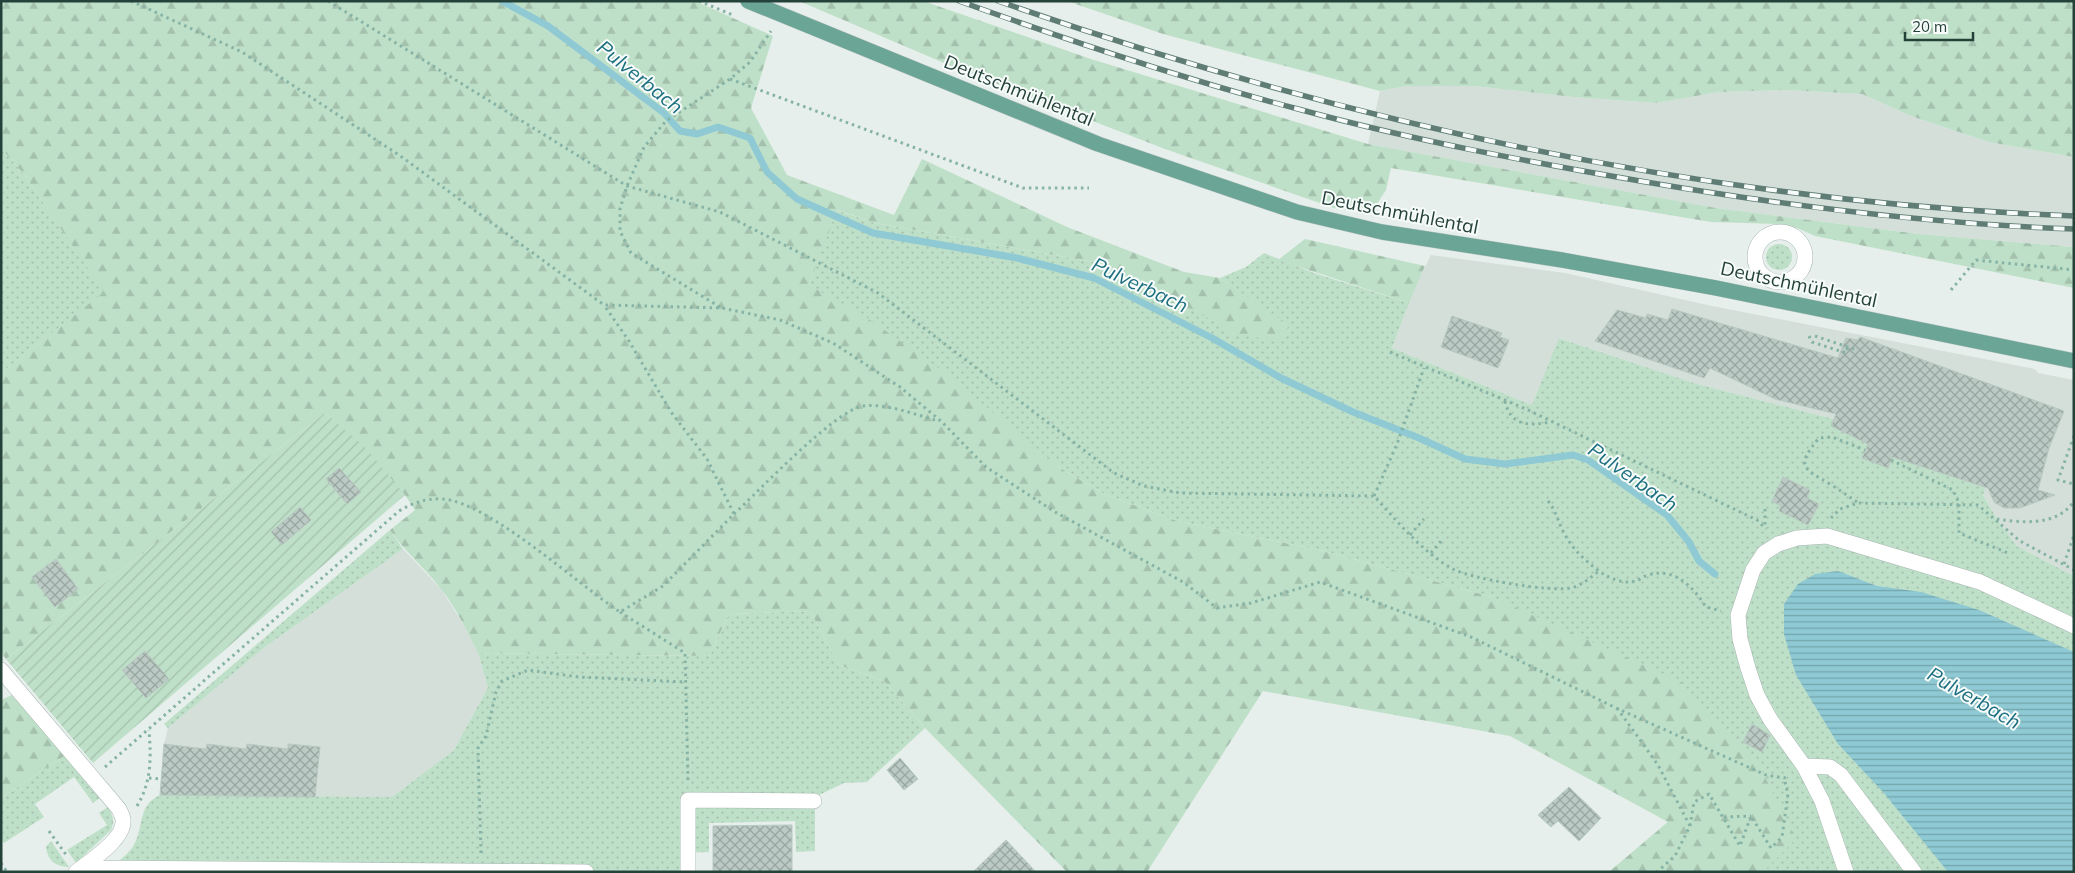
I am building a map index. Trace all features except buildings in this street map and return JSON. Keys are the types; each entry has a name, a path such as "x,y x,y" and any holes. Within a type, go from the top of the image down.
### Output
{"main road":[{"name":"Deutschmühlental","path":"748,1 1098,144 1297,212 1382,232 1562,260 1716,288 2074,361"}],"street":[{"path":"1846,872 1822,801 1804,766 1783,739 1756,695 1740,639 1738,615 1753,570 1764,553 1778,544 1797,538 1820,536 1884,552 1980,582 2074,626"},
{"path":"1,670 119,809 123,820 122,831 116,839 80,869"},
{"path":"1804,766 1830,767 1841,775 1914,872"},
{"path":"688,872 688,800 814,801"},
{"path":"80,869 586,872"}],"path":[{"path":"131,1 242,52 399,155 604,305 629,341 671,412 707,459 734,514"},
{"path":"328,1 627,186 720,212 878,293 1076,446 1114,473 1129,480 1144,486 1180,493 1374,496 1410,535 1454,569 1495,581 1530,586 1569,588 1585,582 1599,571"},
{"path":"722,308 631,253 620,231 620,209 627,186 644,147 666,121 673,114 730,79 750,62 771,31"},
{"path":"730,79 1023,188 1089,188"},
{"path":"1950,290 1976,260 2074,270"},
{"path":"604,305 722,308 780,320 833,343 900,387 942,422 986,467 1055,512 1183,582 1218,608 1251,603 1320,582 1471,636 1616,708 1766,775 1784,778 1788,794 1782,837 1771,848 1751,816"},
{"path":"1809,336 1812,342 1846,353 1848,347"},
{"path":"1815,336 1854,349"},
{"path":"1390,352 1424,368 1505,400 1757,520 1778,544"},
{"path":"1374,496 1397,442 1424,368"},
{"path":"1505,400 1507,413 1514,419 1532,424 1552,422"},
{"path":"620,612 663,586 734,514 829,424 862,406 892,408 942,422"},
{"path":"2074,436 2058,480 2074,484"},
{"path":"1858,502 1809,473 1805,464 1807,452 1819,438 1832,437 1864,450"},
{"path":"1891,460 1953,490 1959,503 1959,533 2008,553"},
{"path":"91,774 149,729 399,511 426,499 444,498 460,502 496,522 620,612 685,653 688,800"},
{"path":"1997,519 2046,520 2070,507 2074,500"},
{"path":"1548,501 1554,509 1567,538 1599,571 1626,583 1636,581 1647,575 1662,573 1678,577 1695,589 1706,607 1738,615"},
{"path":"1820,536 1832,516 1840,509 1858,502 1978,504 2020,541 2074,570"},
{"path":"1765,508 1765,528"},
{"path":"1410,535 1424,519"},
{"path":"2064,564 2074,535"},
{"path":"1431,553 1441,541"},
{"path":"482,870 478,748 486,736 496,692 502,681 528,670 579,677 686,682"},
{"path":"1616,708 1658,765 1690,826"},
{"path":"123,820 137,807 149,778 149,729"},
{"path":"149,778 162,778"},
{"path":"1657,872 1675,856 1690,826 1694,802 1709,794 1740,846 1751,816"},
{"path":"1724,817 1751,816"},
{"path":"49,831 80,869"},
{"path":"1,863 7,872"}],"shaded area":[{"path":"1406,86 1474,86 1573,97 1656,103 1719,92 1785,90 1862,94 1911,116 1989,142 2074,157 2074,247 1919,234 1716,208 1368,144 1380,91"},
{"path":"1431,255 1565,273 1712,306 2035,369 2038,373 2074,380 2074,576 2017,546 1997,519 1983,495 1831,426 1834,419 1697,384 1560,338 1532,405 1392,348 1416,285"},
{"path":"403,549 441,589 465,627 478,653 488,687 454,750 392,797 160,795 164,744 168,728 265,647"}],"green space":[{"path":"1,1 695,1 773,36 751,108 787,175 894,215 922,159 1067,227 1184,272 1220,278 1289,325 1281,340 1234,335 1218,323 1099,263 875,223 837,210 809,285 863,315 941,370 1062,469 1104,494 1177,521 1324,551 1492,597 1681,682 1761,769 1796,839 1763,872 1609,872 1668,822 1510,736 1263,691 1147,872 1067,872 925,728 884,681 839,665 810,611 729,614 709,656 478,653 446,596 390,530 415,510 405,495 325,413 6,659 1,653 1,373 104,292 23,173 1,148"},
{"path":"799,1 923,1 1091,59 1368,144 1716,208 1919,234 2074,247 2074,288 1815,236 1797,228 1778,224 1711,222 1391,168 1386,190 1371,213 1334,208 1165,149 951,66"},
{"path":"1067,1 2074,1 2074,157 1989,142 1911,116 1862,94 1785,90 1719,92 1656,103 1573,97 1474,86 1406,86 1380,91 1163,34"},
{"path":"1,148 23,173 105,292 1,373"},
{"path":"836,210 875,223 1099,263 1219,323 1234,335 1242,294 1220,278 1246,267 1264,253 1314,273 1409,303 1392,348 1532,405 1559,338 1697,384 1834,419 1831,426 1866,443 1993,462 1983,495 1997,519 2017,546 2074,576 2074,872 1609,872 1668,822 1492,597 1324,551 1177,521 1104,494 1062,469 809,285"},
{"path":"1305,239 1425,266 1409,303 1278,260"},
{"path":"1779,244 1788,248 1792,257 1788,266 1779,270 1770,266 1766,257 1770,248"},
{"path":"325,413 365,447 405,495 93,763 6,659"},
{"path":"390,530 403,549 265,647 168,728 164,724"},
{"path":"810,611 839,665 884,681 925,728 867,782 844,783 815,797 815,851 796,852 795,821 709,823 709,852 682,853 682,872 106,872 132,848 147,805 160,795 392,797 454,750 488,687 478,653 709,656 729,614"},
{"path":"12,695 66,755 1,798 1,700"},
{"path":"66,755 100,798 93,803 74,777 35,804 44,817 4,843 1,838 1,798"},
{"path":"108,807 113,818 111,830 76,863 67,850 107,825 99,813"},
{"path":"51,841 69,867 56,864 50,859 46,847"}],"water":[{"path":"1838,571 1877,586 1921,592 1979,610 2074,652 2074,872 1948,872 1883,792 1838,744 1796,675 1784,634 1784,604 1798,584 1815,574"}],"waterway":[{"name":"Pulverbach","path":"502,1 548,26 664,113 680,131 697,134 718,127 750,138 767,172 797,199 873,233 1017,258 1094,278 1212,338 1281,378 1353,412 1419,438 1465,459 1505,464 1573,455 1588,460 1667,515 1689,542 1699,561 1715,574"}],"railway":[{"path":"959,1 1085,45 1212,85 1384,131 1471,150 1558,167 1752,199 1859,213 2020,227 2074,229"},
{"path":"998,1 1128,44 1260,84 1393,119 1528,149 1663,174 1800,194 1937,208 2074,216"}]}
